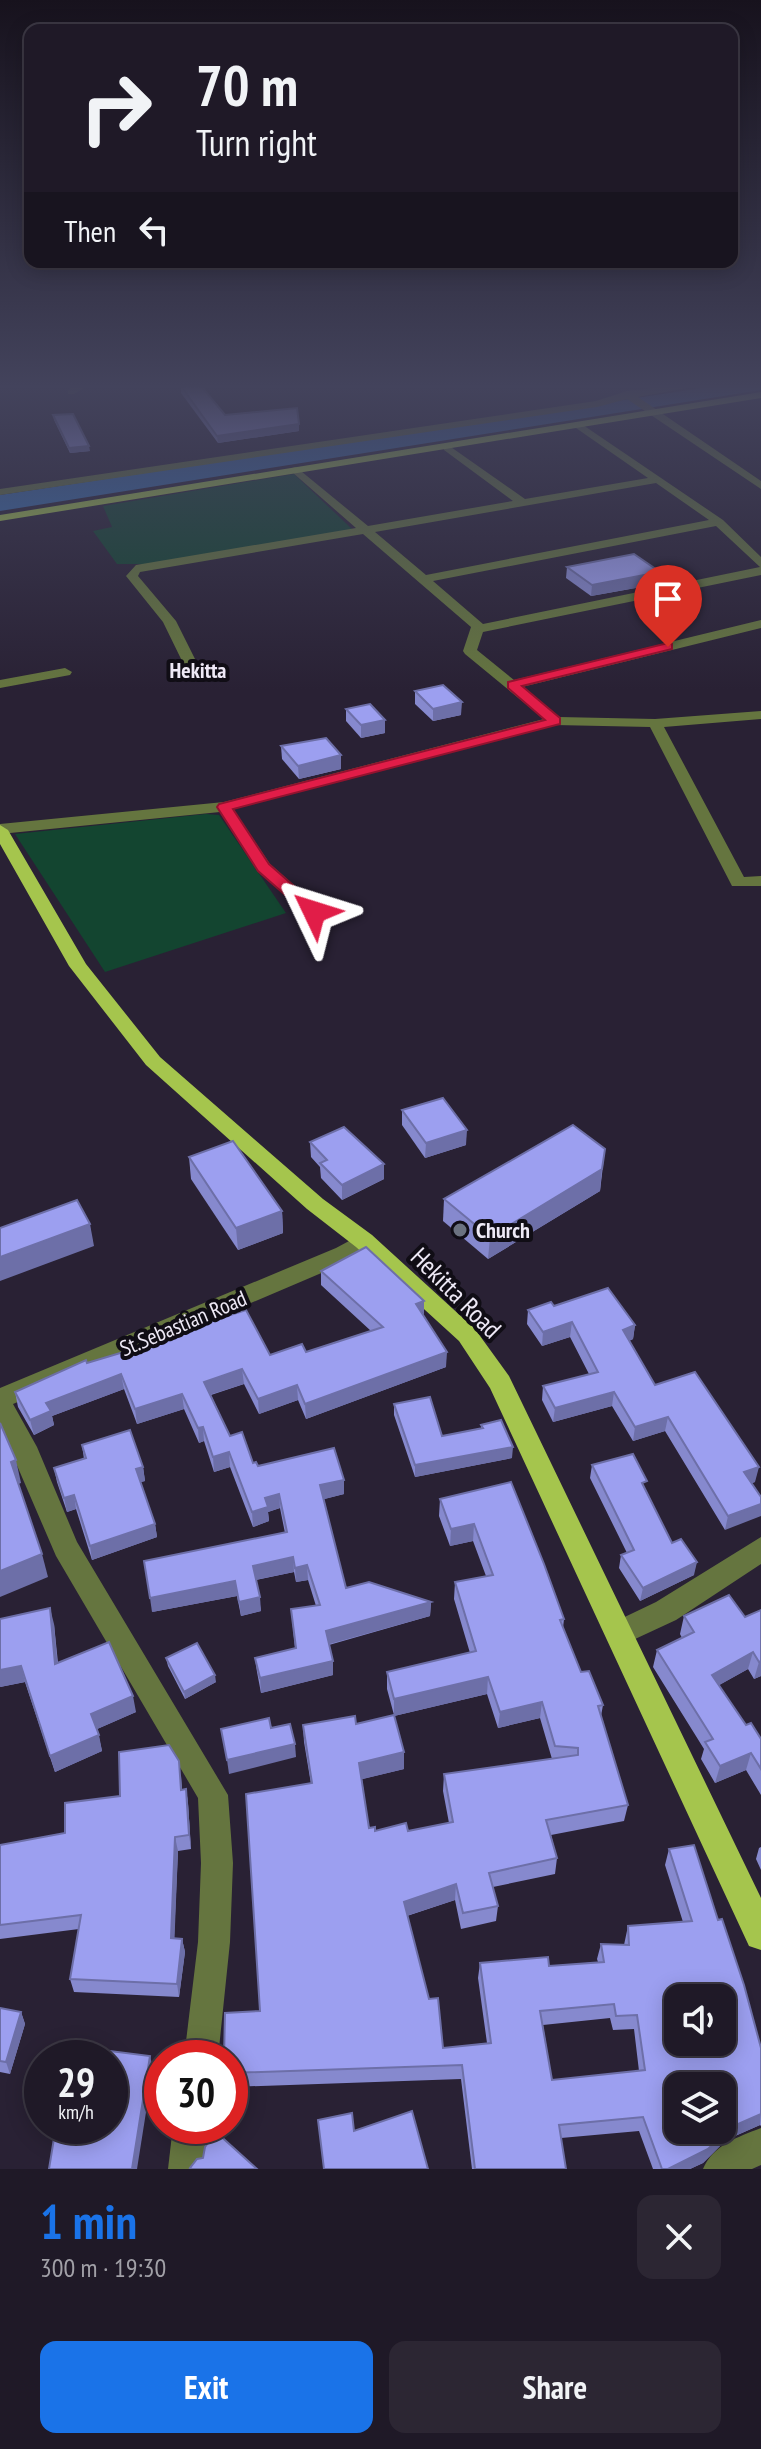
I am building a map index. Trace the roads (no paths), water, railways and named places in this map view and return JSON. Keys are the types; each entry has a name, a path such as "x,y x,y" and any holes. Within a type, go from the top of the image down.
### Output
{"main road":[{"path":"0,518 190,487"},
{"name":"Hekitta Road","path":"0,829 78,966 153,1061 315,1204 364,1241 467,1335 500,1383 761,1934"}],"street":[{"path":"0,492 32,487"},
{"path":"316,487 477,629"},
{"path":"500,487 523,503"},
{"path":"190,663 169,621 132,576 136,569 367,532 615,487"},
{"path":"668,487 719,522 761,564"},
{"path":"423,579 719,522"},
{"path":"477,629 761,571"},
{"path":"513,685 761,624"},
{"path":"477,629 470,651 555,721"},
{"path":"0,684 65,672"},
{"path":"0,829 224,807 555,721 655,723 761,715"},
{"path":"655,723 738,882 761,881"},
{"path":"224,807 264,867 314,912"},
{"name":"St.Sebastian Road","path":"0,1401 344,1254 364,1241"},
{"path":"0,1401 24,1447 66,1548 213,1795 217,1863 214,1942 203,2040"},
{"path":"620,1633 666,1611 761,1549"},
{"path":"186,2169 189,2144"},
{"path":"721,2169 761,2146"}],"water":[{"path":"51,487 150,487 0,511 0,495"}],"place":[{"name":"Church","path":"460,1230"}],"district":[{"name":"Hekitta","path":"198,670"}]}
